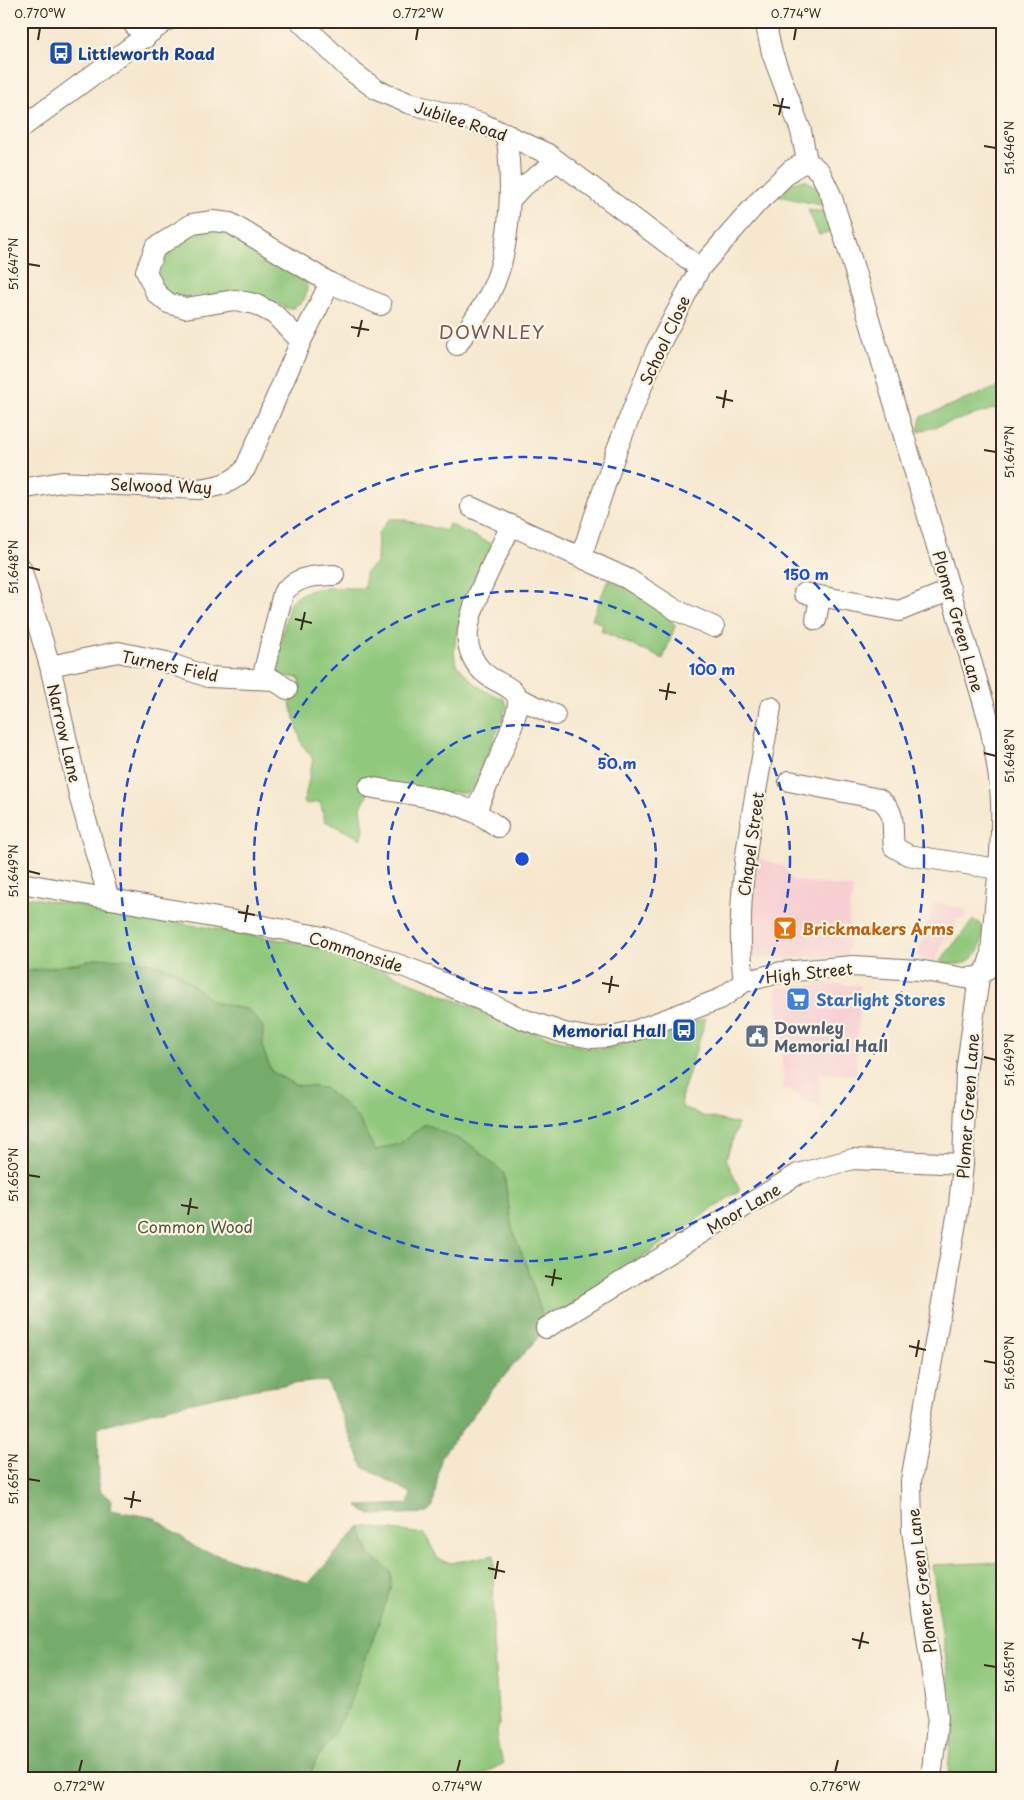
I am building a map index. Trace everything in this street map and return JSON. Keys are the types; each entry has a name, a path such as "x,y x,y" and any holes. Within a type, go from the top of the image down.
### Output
{"street":[{"path":"130,21 146,38"},
{"path":"21,128 146,38 166,21"},
{"name":"Jubilee Road","path":"300,21 350,70 377,90 408,103 481,123 506,133 557,161 700,268"},
{"path":"765,21 776,68 801,131 807,161"},
{"path":"457,345 490,292 498,274 510,200 510,157 506,133"},
{"path":"510,200 521,188 557,161"},
{"name":"School Close","path":"581,557 617,449 656,351 700,268 757,203 791,170 807,161"},
{"name":"Plomer Green Lane","path":"807,161 820,172 831,195 951,590 989,722 998,766 1002,801 990,971 966,1073 963,1164 955,1227 911,1480 914,1546 938,1718 931,1779"},
{"path":"301,341 274,314 256,304 235,300 185,308 168,303 156,292 146,270 155,248 192,224 213,221 230,222 330,283 381,305"},
{"name":"Selwood Way","path":"21,489 62,482 198,489 219,487 236,479 250,460 301,341 330,283"},
{"path":"471,507 628,579 676,610 714,627"},
{"path":"511,525 476,605 468,632 469,646 474,660 482,672 514,691 518,698 555,715"},
{"name":"Narrow Lane","path":"21,568 26,610 50,666 80,799 109,899"},
{"path":"262,679 283,593 291,583 305,577 334,575"},
{"path":"816,620 812,595 899,611 951,590"},
{"name":"Turners Field","path":"50,666 118,652 166,662 208,677 274,680 287,689"},
{"path":"476,811 514,720 518,698"},
{"name":"Chapel Street","path":"744,982 739,949 742,900 747,856 771,707"},
{"path":"789,781 879,799 889,806 893,818 894,847 908,855 998,869"},
{"path":"369,787 448,800 476,811 498,827"},
{"name":"Commonside","path":"21,883 324,937 421,973 523,1019 564,1033 592,1038"},
{"name":"High Street","path":"592,1038 634,1031 720,999 744,982 782,972 852,966 910,969 965,978 990,971"},
{"name":"Moor Lane","path":"546,1328 798,1174 853,1159 963,1164"}],"shaded area":[{"path":"753,856 783,866 792,880 854,888 850,906 848,956 786,959 754,958 748,955"},
{"path":"934,902 967,910 965,919 957,918 951,939 944,938 936,962 917,957"},
{"path":"819,984 861,985 855,1075 819,1073 821,1108 784,1088 776,987"}],"green space":[{"path":"805,180 817,188 825,204 820,205 779,196 792,183"},
{"path":"808,210 827,212 833,227 831,231 819,235"},
{"path":"221,226 306,279 307,289 302,302 289,309 242,290 180,298 170,295 152,275 163,243"},
{"path":"1003,385 1003,406 918,432 921,417"},
{"path":"389,519 400,519 446,531 449,524 493,545 457,628 454,652 456,664 474,683 485,691 503,698 507,705 478,782 472,789 466,793 450,791 449,794 369,792 361,807 364,829 362,839 325,821 320,802 307,804 304,802 313,759 302,744 290,703 299,686 300,678 282,676 276,669 276,663 289,605 304,593 313,590 323,588 365,588 365,573 377,562 378,534"},
{"path":"608,580 646,598 662,611 675,626 663,659 601,631 603,625 592,619"},
{"path":"21,896 305,944 356,960 545,1036 586,1048 602,1049 620,1045 706,1018 681,1098 682,1107 703,1116 738,1124 726,1159 740,1190 559,1314 546,1328 529,1272 512,1229 504,1173 425,1124 399,1144 375,1150 359,1119 348,1107 324,1088 295,1085 271,1071 263,1049 263,1027 249,1010 213,1002 174,970 98,958 80,963 21,972"},
{"path":"973,920 980,923 983,933 980,946 973,958 962,964 948,964 940,961"},
{"name":"Common Wood","path":"98,958 134,959 175,970 213,1002 249,1010 263,1027 263,1049 271,1071 295,1085 324,1088 348,1107 359,1119 375,1150 399,1144 425,1124 470,1144 504,1173 512,1229 529,1272 546,1328 493,1389 441,1457 433,1506 427,1513 370,1515 357,1506 408,1504 411,1493 363,1467 327,1381 299,1383 241,1392 98,1427 99,1490 111,1499 110,1510 155,1518 198,1549 309,1583 360,1526 369,1554 391,1572 391,1589 346,1713 317,1759 308,1779 21,1779 21,972 80,963"},
{"path":"360,1526 425,1534 438,1559 451,1563 494,1555 493,1642 499,1725 497,1739 504,1763 480,1776 481,1779 308,1779 317,1759 346,1713 391,1589 391,1572 369,1554"},
{"path":"1003,1562 1003,1779 948,1779 952,1699 932,1565"}],"place":[{"name":"Littleworth Road","path":"61,53"},
{"name":"Brickmakers Arms","path":"785,928"},
{"name":"Starlight Stores","path":"798,999"},
{"name":"Memorial Hall","path":"684,1030"},
{"name":"Downley Memorial Hall","path":"757,1036"}],"district":[{"name":"DOWNLEY","path":"492,331"}]}
